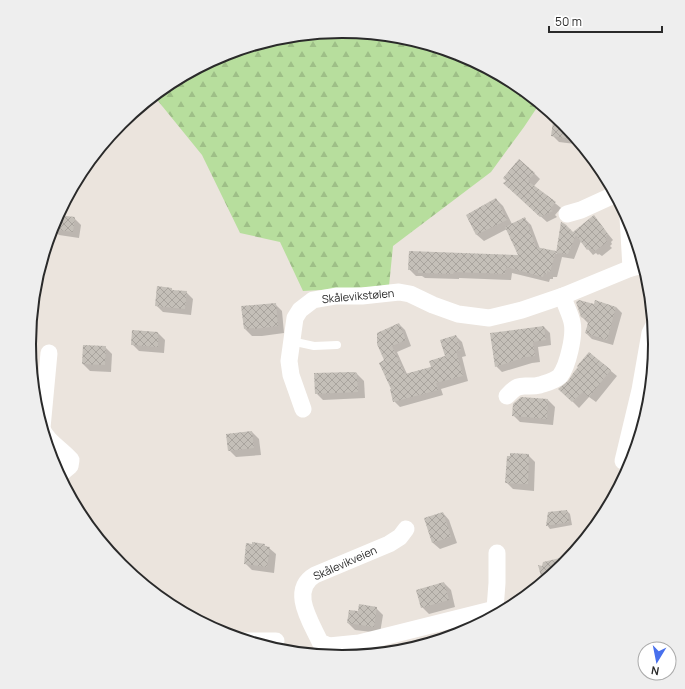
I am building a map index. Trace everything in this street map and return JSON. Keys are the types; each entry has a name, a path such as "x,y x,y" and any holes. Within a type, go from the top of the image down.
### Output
{"street":[{"path":"567,214 581,210 611,196"},
{"name":"Skålevikstølen","path":"303,409 291,375 288,361 295,318 300,310 313,300 336,296 362,296 398,292 410,294 458,314 489,318 522,310 563,296 638,267 635,252"},
{"path":"507,396 515,388 538,385 559,377 568,357 573,332 572,322 563,296"},
{"path":"623,461 640,390 649,340"},
{"path":"44,412 49,352"},
{"path":"52,443 71,460 70,466 64,471"},
{"name":"Skålevikveien","path":"329,650 320,642 303,604 302,591 304,583 315,575 389,544 400,537 406,529"},
{"name":"Skålevikveien","path":"335,651 359,643 495,609 498,553"},
{"path":"263,641 276,641"}],"lane":[{"path":"291,341 314,346 337,345"}],"green space":[{"path":"342,38 363,39 422,48 460,61 496,79 537,108 491,172 393,246 389,286 303,291 280,242 240,233 202,155 157,100 189,79 225,61 263,48 302,41"}],"building":[{"path":"553,122 570,139 551,136"},
{"path":"519,159 535,173 528,181 556,202 550,209 553,211 540,217 503,183 506,181 503,178"},
{"path":"496,198 507,220 476,235 466,215"},
{"path":"594,215 608,234 606,236 607,238 605,239 607,242 595,251 593,249 591,250 590,248 587,250 576,235 568,254 556,253 561,222 573,232"},
{"path":"65,216 75,217 73,232 58,230"},
{"path":"525,217 536,247 556,251 550,272 547,271 547,274 544,273 543,277 506,267 505,274 454,272 453,274 418,273 418,270 408,270 409,251 518,255 505,227"},
{"path":"157,286 172,288 172,290 187,291 185,309 155,306"},
{"path":"579,300 594,304 595,300 616,307 607,340 585,333 589,320 581,317 576,302"},
{"path":"276,303 278,326 244,329 241,306"},
{"path":"399,323 406,340 392,346 405,374 431,367 429,361 445,356 440,340 456,335 461,350 456,351 463,376 436,383 438,390 393,402 391,389 379,363 384,360 377,344 377,333"},
{"path":"544,326 546,340 533,342 535,356 526,357 495,367 490,333"},
{"path":"132,330 158,332 158,347 131,345"},
{"path":"83,345 106,346 105,365 82,364"},
{"path":"589,352 611,370 589,397 583,392 572,402 558,389 568,381 578,367 577,366"},
{"path":"314,373 357,373 358,392 315,394"},
{"path":"521,397 548,399 547,419 512,416 513,404"},
{"path":"252,431 254,448 228,451 226,434"},
{"path":"510,453 529,454 528,484 505,483 507,456 510,456"},
{"path":"567,510 569,522 546,526 548,512"},
{"path":"443,512 451,537 432,543 424,518"},
{"path":"252,542 265,544 264,546 270,547 267,567 244,564 246,543 252,544"},
{"path":"563,557 541,578 538,565 542,566 543,562"},
{"path":"444,582 449,600 421,608 416,590"},
{"path":"359,604 377,607 374,627 347,623 349,610 358,611"}]}
